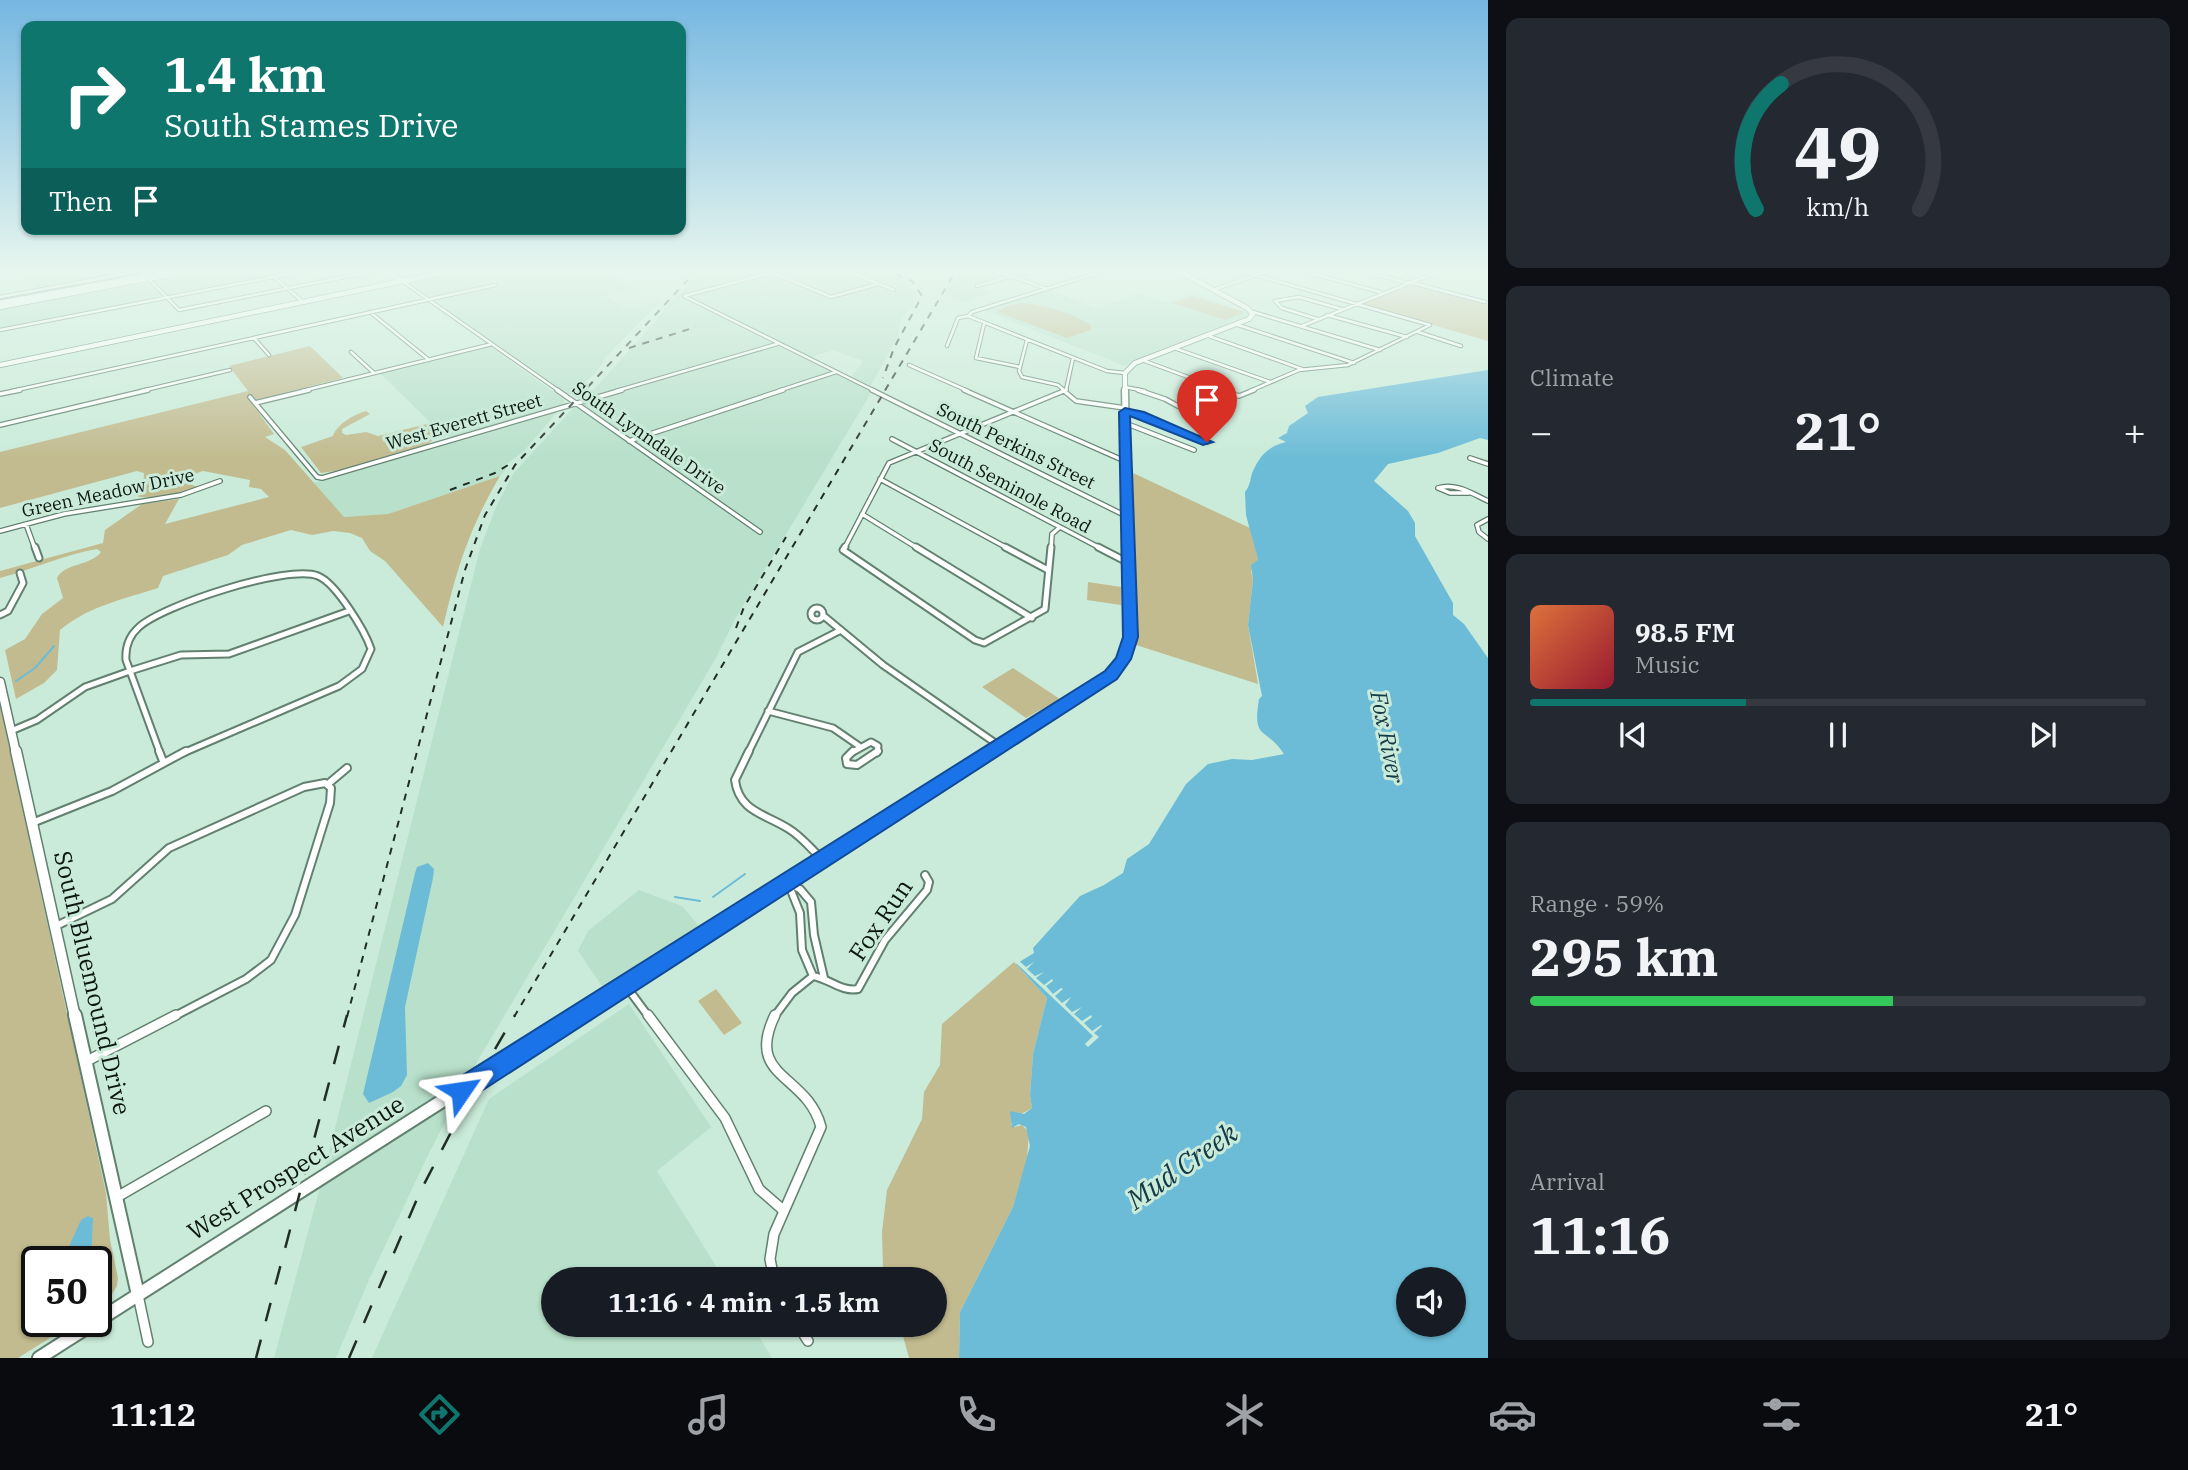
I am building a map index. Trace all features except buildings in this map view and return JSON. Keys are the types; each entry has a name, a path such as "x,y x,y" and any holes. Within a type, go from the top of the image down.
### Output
{"main road":[{"path":"1125,373 1142,360 1213,332"},
{"name":"West Prospect Avenue","path":"39,1358 1090,691 1120,665 1130,637 1125,373"},
{"name":"South Bluemound Drive","path":"0,682 138,1295"}],"street":[{"path":"0,365 157,332"},
{"path":"0,394 279,332"},
{"path":"395,332 429,360"},
{"name":"South Lynndale Drive","path":"475,332 760,532"},
{"name":"South Perkins Street","path":"754,332 1128,517"},
{"path":"947,346 952,332"},
{"path":"982,332 976,358 1020,367"},
{"path":"1007,332 1107,371 1125,373"},
{"path":"1260,332 1353,363"},
{"path":"1323,332 1381,350"},
{"path":"1392,332 1407,337"},
{"path":"1142,360 1239,396 1303,369 1340,367 1353,363 1417,332"},
{"path":"1419,332 1461,346"},
{"path":"1206,335 1303,369"},
{"path":"254,338 270,355"},
{"path":"1027,340 1020,374 1024,379 1054,384 1066,390"},
{"path":"255,403 492,344"},
{"name":"West Everett Street","path":"320,478 777,344"},
{"path":"1174,348 1270,382"},
{"path":"351,352 374,373"},
{"path":"1073,358 1066,390 1068,396 1076,401 1125,410 1207,442"},
{"path":"909,365 1128,462"},
{"path":"0,425 230,370"},
{"path":"629,441 835,373"},
{"path":"1125,387 1144,390 1165,398 1202,419"},
{"path":"1059,528 1052,534 1045,609 982,643 844,552 889,463 1066,390"},
{"path":"250,397 320,478"},
{"path":"1125,423 1194,450"},
{"path":"892,439 916,452"},
{"name":"South Seminole Road","path":"916,452 1129,563"},
{"path":"1470,458 1488,464"},
{"path":"880,479 1048,570"},
{"name":"Green Meadow Drive","path":"0,531 78,511 181,495 220,481"},
{"path":"1469,494 1450,493 1438,488 1439,485 1445,485 1488,501"},
{"path":"862,514 1032,618"},
{"path":"1488,519 1477,526 1479,532 1488,540"},
{"path":"26,523 39,558"},
{"path":"0,615 8,611 24,582 20,573"},
{"path":"32,823 111,791 163,761 333,689 355,676 366,663 371,649 366,633 331,584 317,575 288,573 261,578 163,612 140,626 126,646 125,655 163,761"},
{"path":"11,730 37,720 85,687 130,671 181,655 229,654 349,611"},
{"path":"825,617 883,665 1001,747"},
{"path":"823,860 785,826 750,810 736,792 736,776 798,652 841,629"},
{"path":"768,711 833,728 859,746"},
{"path":"871,742 879,749 857,765 849,765 846,758 859,746 871,742"},
{"path":"56,926 112,899 148,864 177,844 304,787 328,783 347,768"},
{"path":"86,1061 246,979 271,960 295,915 330,803 331,788 328,783"},
{"name":"Fox Run","path":"814,976 824,978 847,991 858,989 885,940 928,890 929,882 925,874"},
{"path":"772,1267 771,1248 783,1210 820,1134 820,1120 812,1102 770,1063 764,1038 769,1023 788,995 814,976 802,950 800,913 788,883"},
{"path":"788,883 799,887 813,903 815,940 822,958 824,978"},
{"path":"626,986 724,1118 759,1189 783,1210"},
{"path":"117,1197 266,1111"},
{"path":"138,1295 148,1342"},
{"path":"806,1337 808,1341"}],"shaded area":[{"path":"479,332 630,332 606,357 595,374 568,395"},
{"path":"645,332 899,332 870,387 871,393 735,619 716,658 471,1072 368,1282 336,1358 274,1358 322,1180 480,549 496,507 513,474 577,404 583,402","holes":["834,350 863,361 850,378 810,357"]},
{"path":"1040,332 1206,332 1125,366"},
{"path":"1052,332 1084,332 1067,338"},
{"path":"1458,332 1488,332 1488,341"},
{"path":"310,346 343,378 256,400 252,396 248,398 274,434 265,437 285,450 344,517 388,514 500,476 465,549 443,627 385,561 370,551 362,538 333,531 312,535 291,530 242,545 228,555 163,576 158,588 107,604 71,622 60,630 57,670 44,683 16,699 5,650 25,639 42,614 63,598 57,578 60,573 97,557 101,552 97,549 60,558 0,578 0,571 103,543 105,530 142,504 179,499 165,524 269,497 261,489 249,487 250,480 203,471 177,480 198,487 164,496 139,497 131,494 139,488 143,480 144,473 137,471 0,508 0,452 248,391 229,366"},
{"path":"489,346 565,400 525,450 503,467 506,469 500,476 388,514 344,517 313,483 454,441 433,421 430,422 380,373"},
{"path":"366,411 370,414 342,429 342,433 346,435 366,432 378,436 435,422 448,435 437,436 428,444 321,473 301,447 333,436 338,427 347,420"},
{"path":"1131,472 1250,528 1258,560 1251,571 1253,580 1248,625 1258,684 1136,645"},
{"path":"1088,582 1121,587 1121,605 1087,600"},
{"path":"1013,668 1060,699 1026,718 982,687"},
{"path":"0,705 106,1193 111,1246 21,1246 21,1337 51,1337 18,1358 0,1358"},
{"path":"639,890 682,906 702,930 604,989 578,951 588,931"},
{"path":"1014,962 1047,998 1033,1054 1030,1095 1032,1108 1012,1119 1011,1125 1022,1125 1029,1132 1027,1159 1013,1207 960,1312 959,1358 909,1358 903,1337 947,1337 947,1267 883,1267 882,1232 887,1190 922,1119 924,1092 940,1065 942,1024"},
{"path":"716,989 742,1023 724,1035 698,1001"},
{"path":"629,1004 711,1127 657,1171 717,1267 541,1267 541,1337 759,1337 772,1358 372,1358 489,1099"},
{"path":"112,1250 118,1278 112,1294"}],"water":[{"path":"1488,370 1488,440 1480,438 1438,453 1388,464 1374,481 1408,511 1415,523 1415,536 1453,603 1453,615 1464,624 1488,658 1488,1358 959,1358 960,1312 1013,1207 1030,1146 1026,1127 1019,1124 1012,1128 1010,1111 1024,1114 1032,1108 1030,1095 1033,1054 1047,998 1016,964 1034,953 1033,948 1080,896 1123,873 1127,859 1149,844 1186,784 1208,764 1284,754 1262,732 1257,722 1259,699 1262,696 1248,625 1253,580 1251,565 1258,560 1246,515 1245,492 1259,460 1270,449 1286,442 1278,438 1287,433 1289,426 1308,413 1305,406 1318,397"},
{"path":"428,863 434,869 433,878 405,1007 407,1075 401,1086 393,1092 369,1103 363,1094 415,873 417,867"},
{"path":"88,1216 93,1218 92,1246 69,1246 81,1220"}],"pier":[{"path":"1014,961 1019,961 1026,967 1034,962 1027,969 1035,976 1044,972 1036,978 1044,985 1052,979 1046,986 1053,994 1063,989 1055,996 1062,1003 1071,997 1065,1005 1072,1012 1082,1007 1074,1014 1082,1021 1091,1015 1084,1023 1092,1031 1101,1025 1094,1033 1099,1037 1088,1047 1085,1044 1093,1036"}],"waterway":[{"path":"16,681 35,668 54,646"},
{"path":"713,897 745,874"},
{"path":"675,897 700,901"}],"railway":[{"path":"347,1017 465,570 485,515 515,465 639,332"},
{"path":"629,348 679,332"},
{"path":"883,378 902,332"},
{"path":"514,1017 919,332"},
{"path":"450,490 495,473 513,462"},
{"path":"736,628 744,607 786,537"},
{"path":"256,1358 347,1015"},
{"path":"349,1358 420,1192 515,1015"}],"route":[{"path":"461,1091 1090,691 1111,675 1124,659 1130,637 1125,412 1140,415 1207,442"}],"water label":[{"name":"Fox River","path":"1387,737"},
{"name":"Mud Creek","path":"1182,1166"}]}
